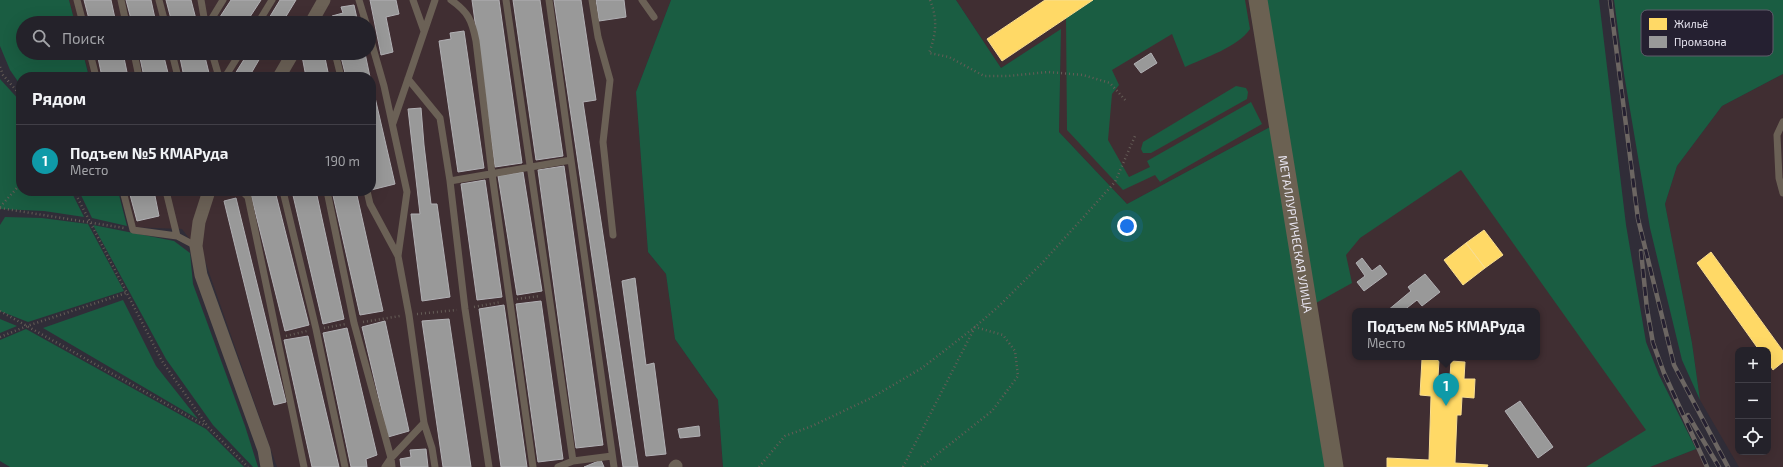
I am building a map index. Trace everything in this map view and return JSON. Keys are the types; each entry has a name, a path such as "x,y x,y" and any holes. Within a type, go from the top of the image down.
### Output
{"street":[{"path":"315,16 324,0"},
{"name":"МЕТАЛЛУРГИЧЕСКАЯ УЛИЦА","path":"1258,0 1334,467"},
{"path":"282,72 289,60"},
{"path":"207,196 199,222 196,246 201,275 264,450 268,467"}],"lane":[{"path":"77,0 81,16"},
{"path":"121,0 124,16"},
{"path":"159,0 163,16"},
{"path":"201,0 204,16"},
{"path":"213,16 223,0"},
{"path":"262,16 272,0"},
{"path":"359,0 364,16"},
{"path":"413,0 424,31"},
{"path":"393,124 435,0"},
{"path":"451,0 463,8 472,22 533,467"},
{"path":"506,0 573,461"},
{"path":"549,0 614,467"},
{"path":"592,0 598,37 610,80 603,142 613,235"},
{"path":"642,0 654,17"},
{"path":"92,60 95,72"},
{"path":"135,60 138,72"},
{"path":"174,60 177,72"},
{"path":"214,60 218,72"},
{"path":"228,72 236,60"},
{"path":"337,60 340,72"},
{"path":"376,60 393,124 407,192 398,256"},
{"path":"408,79 440,118 450,181 465,309 489,467"},
{"path":"1783,122 1777,135 1779,178 1783,193"},
{"path":"450,181 571,160"},
{"path":"125,196 133,230 177,236 196,246"},
{"path":"167,196 177,236"},
{"path":"247,196 304,467"},
{"path":"284,196 316,330 345,467"},
{"path":"328,196 354,323 392,467"},
{"path":"368,196 370,204 398,256 409,315 424,423 432,448 435,467"},
{"path":"385,467 390,458 424,423"},
{"path":"558,467 573,461 612,456"}],"path":[{"path":"930,0 934,9 936,36 929,53 949,57 984,76 1008,76 1048,72 1083,75 1110,83 1127,102"},
{"path":"0,67 3,75 16,90"},
{"path":"759,467 785,436 812,426 871,398 922,368 975,327 1044,261 1115,182 1135,136"},
{"path":"0,208 16,190"},
{"path":"76,196 162,361 208,427 248,467"},
{"path":"0,208 89,221 133,230"},
{"path":"0,337 27,326 126,293"},
{"path":"276,338 354,323 465,309"},
{"path":"0,311 208,427"},
{"path":"903,467 975,327"},
{"path":"921,467 992,411 1018,376 1015,351 1003,335 975,327"}],"shaded area":[{"path":"69,0 671,0 636,92 648,252 666,274 675,339 718,400 723,467 277,467 204,258 182,229 129,227 121,196 376,196 376,72 89,72 85,60 376,60 376,16 73,16"},
{"path":"956,0 1248,0 1270,127 1127,204 1059,132 1061,30 1001,68"},
{"path":"1783,74 1783,467 1739,467 1700,400 1692,343 1665,204 1677,166 1722,106"},
{"path":"1463,167 1650,431 1591,467 1341,467 1312,299 1342,255 1357,237"},
{"path":"1696,449 1706,467 1650,467"}],"green space":[{"path":"0,0 69,0 73,16 16,16 16,60 85,60 88,72 16,72 16,79 10,70 0,46"},
{"path":"671,0 956,0 1001,68 1061,29 1059,132 1127,204 1270,127 1325,467 723,467 718,400 675,339 666,274 648,252 636,92"},
{"path":"1093,0 1245,0 1250,29 1245,35 1229,47 1185,67 1172,34 1112,70 1119,85 1112,94 1108,140 1129,177 1150,167 1147,161 1251,102 1262,124 1160,182 1155,175 1123,190 1067,130 1066,18"},
{"path":"1264,0 1599,0 1626,225 1646,342 1659,375 1696,449 1650,467 1586,467 1646,430 1461,170 1360,238 1346,255 1352,283 1316,303"},
{"path":"1614,0 1783,0 1783,74 1722,106 1677,166 1665,204 1692,343 1700,400 1682,360 1650,228 1624,74"},
{"path":"0,79 16,97 16,196 74,196 84,217 44,211 0,209"},
{"path":"1236,86 1246,88 1248,92 1247,99 1151,153 1143,153 1141,149 1143,142"},
{"path":"81,196 119,196 127,226 92,218"},
{"path":"5,217 42,218 88,224 124,291 28,322 0,311 0,225"},
{"path":"93,225 174,241 190,253 193,284 245,426 258,467 253,467 213,425 166,359"},
{"path":"123,300 156,366 198,419 43,328"},
{"path":"0,319 17,326 0,333"},
{"path":"26,329 206,429 244,467 10,467 0,461 0,340"}],"building: Жильё":[{"path":"1045,0 1093,0 1002,61 987,39"},
{"path":"1484,230 1503,255 1485,268 1466,243"},
{"path":"1466,243 1485,268 1463,285 1444,260"},
{"path":"1711,252 1783,351 1783,362 1773,370 1771,367 1771,347 1757,347 1697,263"},
{"path":"1422,360 1439,360 1438,377 1450,377 1451,361 1465,362 1464,379 1475,379 1474,398 1462,397 1461,415 1457,415 1455,463 1488,465 1487,467 1387,467 1387,458 1429,460 1431,396 1420,395"}],"building: Промзона":[{"path":"84,0 111,0 114,16 88,16"},
{"path":"126,0 151,0 154,16 130,16"},
{"path":"166,0 191,0 195,16 170,16"},
{"path":"231,0 261,0 251,16 221,16"},
{"path":"280,0 296,0 286,16 270,16"},
{"path":"370,0 396,0 399,14 386,17 393,52 381,55 376,30 376,16 373,16"},
{"path":"472,0 499,0 522,163 495,167"},
{"path":"513,0 540,0 563,156 536,160"},
{"path":"554,0 581,0 596,100 583,102 638,467 623,467"},
{"path":"596,0 624,0 626,17 599,21"},
{"path":"354,5 356,16 332,16 343,13 341,7"},
{"path":"464,31 484,168 458,172 439,41 451,39 450,33"},
{"path":"1151,53 1157,63 1141,73 1134,64"},
{"path":"98,60 124,60 127,72 101,72"},
{"path":"140,60 165,60 168,72 143,72"},
{"path":"180,60 206,60 209,72 183,72"},
{"path":"244,60 259,60 252,72 236,72"},
{"path":"303,60 325,60 328,72 305,72"},
{"path":"342,60 366,60 369,72 345,72"},
{"path":"376,102 395,184 376,189"},
{"path":"421,108 431,204 437,204 450,297 422,301 411,214 420,214 408,109"},
{"path":"564,166 603,445 576,448 538,170"},
{"path":"523,172 542,291 517,295 498,176"},
{"path":"485,180 502,297 477,300 461,184"},
{"path":"130,196 155,196 159,216 137,221"},
{"path":"251,196 276,196 309,325 285,331"},
{"path":"293,196 317,196 344,319 323,324"},
{"path":"333,196 357,196 383,311 360,315"},
{"path":"236,198 286,402 274,405 224,201"},
{"path":"1362,258 1372,271 1380,265 1387,274 1364,291 1357,282 1365,276 1356,263"},
{"path":"1425,274 1440,292 1422,306 1417,300 1407,308 1391,308 1411,291 1408,287"},
{"path":"635,278 646,365 654,363 666,454 646,456 622,281"},
{"path":"541,301 563,459 538,462 516,304"},
{"path":"504,305 527,467 501,467 479,309"},
{"path":"449,319 471,467 443,467 422,321"},
{"path":"385,321 409,431 388,437 362,327"},
{"path":"347,328 377,455 366,459 367,467 351,467 323,333"},
{"path":"308,336 339,467 312,467 284,340"},
{"path":"1520,401 1553,447 1538,458 1505,411"},
{"path":"699,426 700,436 680,438 678,429"},
{"path":"426,449 428,467 401,467 400,459 411,457 410,450"},
{"path":"601,460 604,467 584,467"}],"railway":[{"path":"1610,0 1638,219 1674,365 1728,467"},
{"path":"1641,251 1647,309 1653,343 1664,373 1707,467"},
{"path":"1688,415 1719,467"}],"place":[{"name":"Подъем №5 КМАРуда","path":"1446,406"}]}
